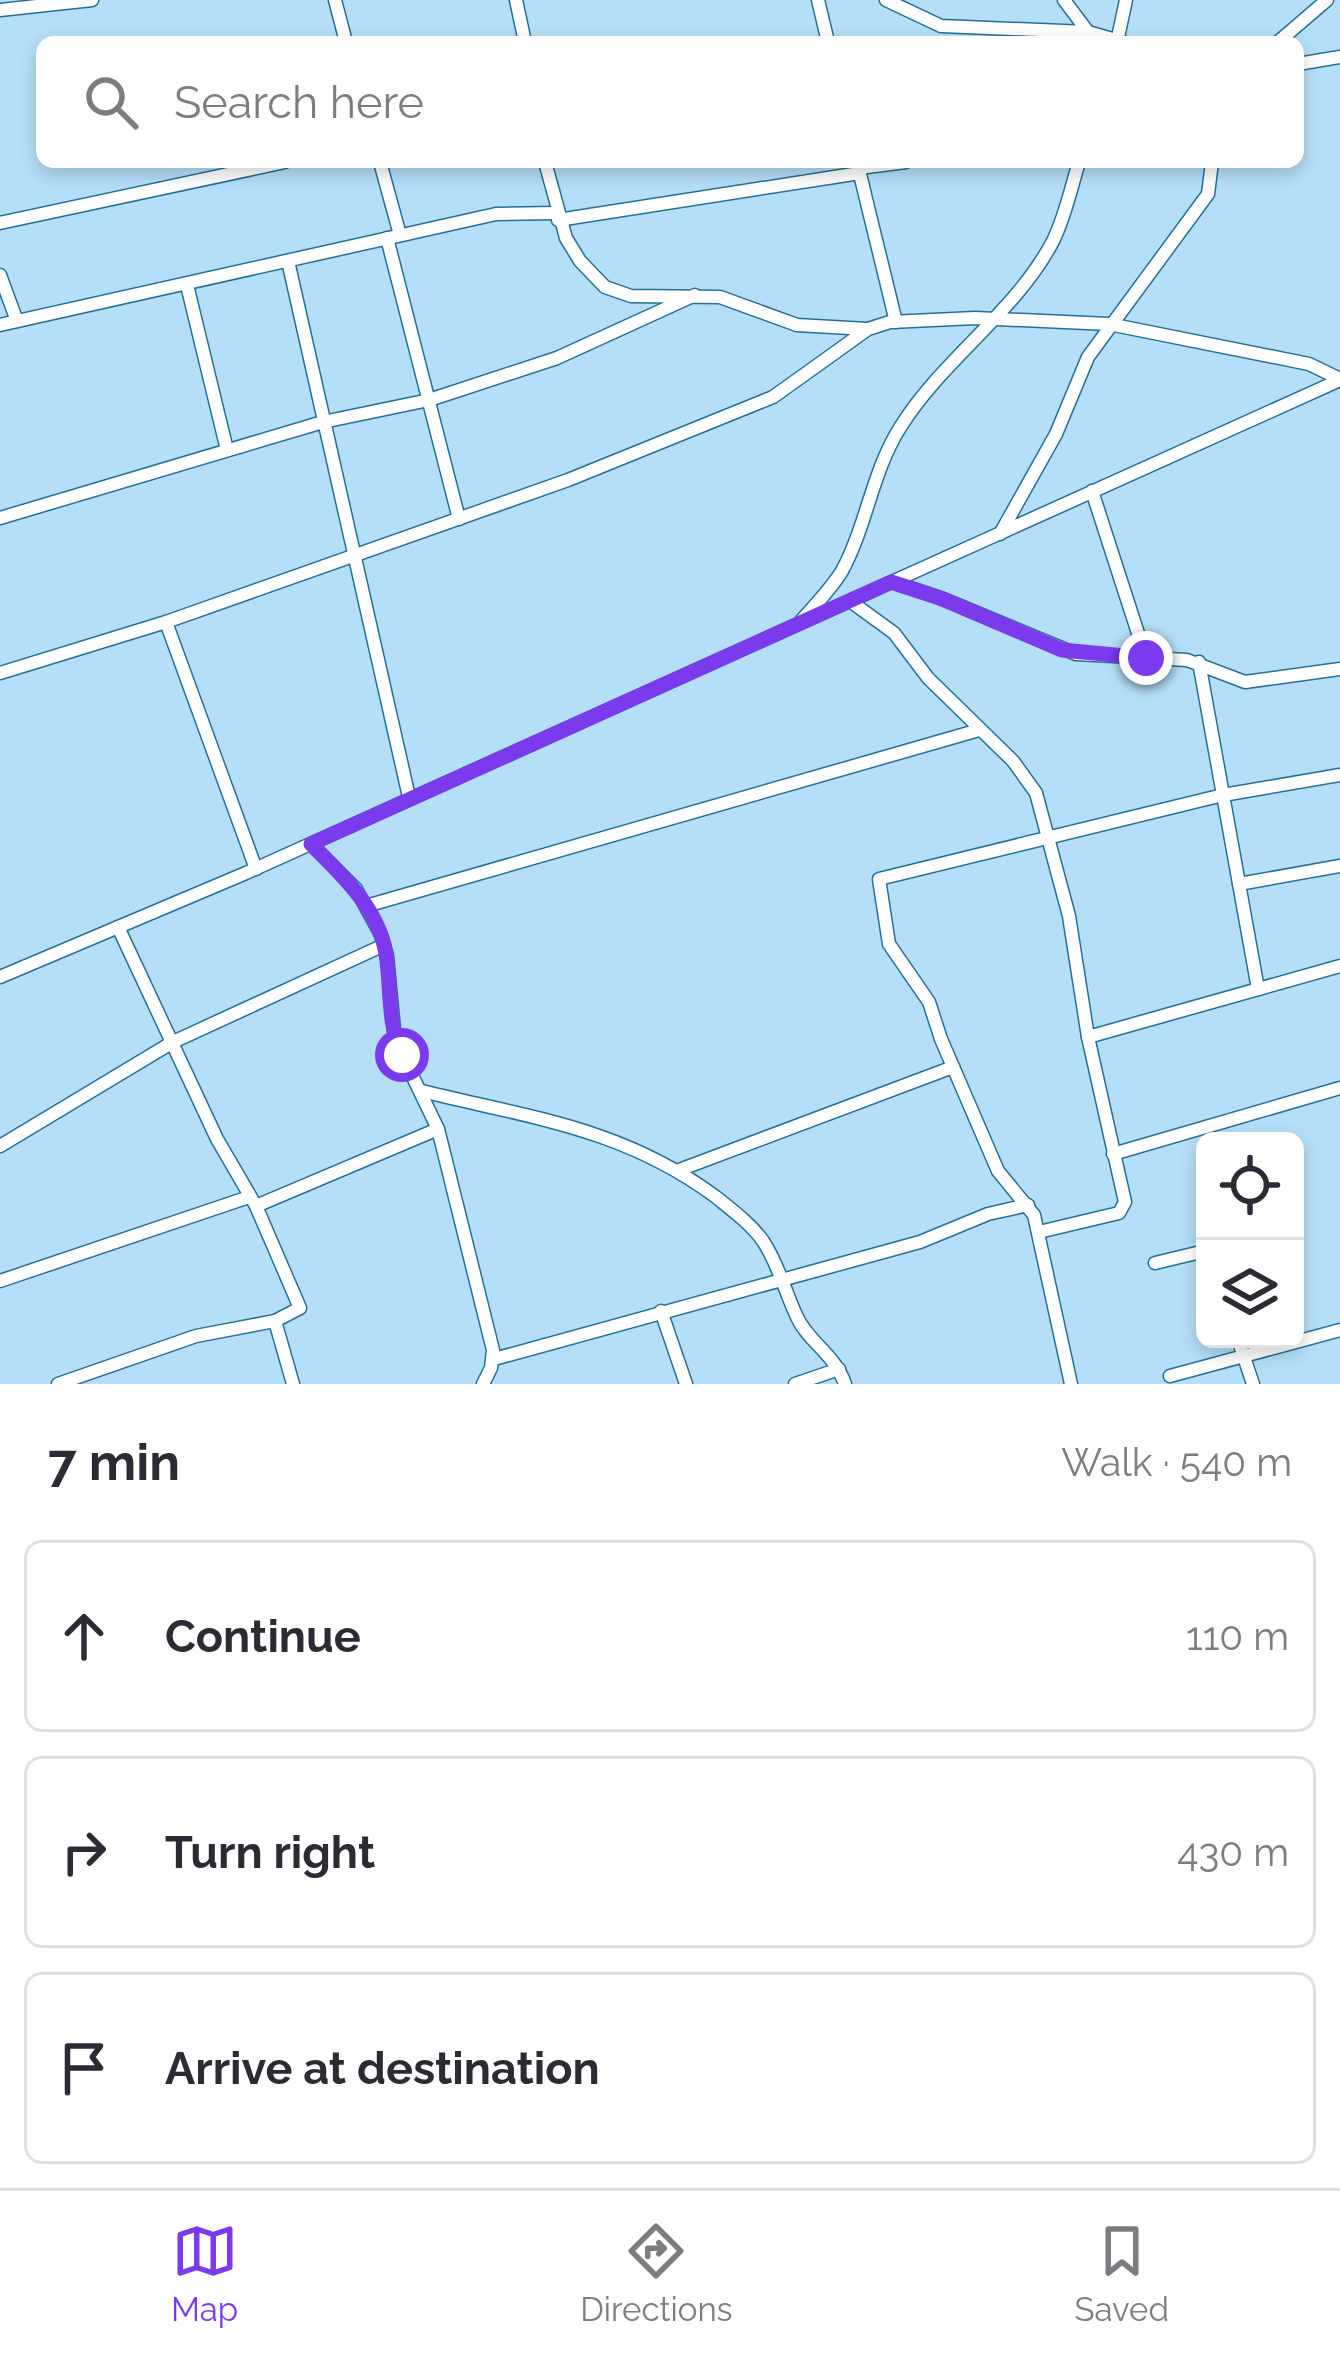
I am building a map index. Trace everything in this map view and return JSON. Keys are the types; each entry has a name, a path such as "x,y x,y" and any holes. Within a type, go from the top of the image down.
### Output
{"street":[{"path":"0,10 92,0"},
{"path":"334,0 344,36"},
{"path":"516,0 524,36"},
{"path":"818,0 827,36"},
{"path":"886,0 952,28 1102,36"},
{"path":"1064,0 1088,32"},
{"path":"1120,36 1126,0"},
{"path":"1285,36 1327,0"},
{"path":"1304,63 1340,56"},
{"path":"0,223 257,168"},
{"path":"381,168 459,519"},
{"path":"546,168 557,217 580,261 605,287 631,296 719,298 797,325 868,329 896,322 995,318 1109,324 1309,364 1340,379"},
{"path":"0,325 496,214 557,217 859,168 896,322"},
{"path":"799,624 840,574 885,453 900,426 995,318 1055,236 1077,168"},
{"path":"999,535 1056,434 1088,357 1208,194 1211,168"},
{"path":"288,261 409,797"},
{"path":"0,275 17,321"},
{"path":"187,285 227,450"},
{"path":"0,518 323,422 429,400 556,358 694,295"},
{"path":"0,673 166,622 568,480 773,397 868,329"},
{"path":"0,977 311,844 1340,379"},
{"path":"1092,491 1146,658"},
{"path":"891,582 1062,650 1199,662 1245,682 1340,669"},
{"path":"850,601 894,633 928,678 1013,761 1036,793 1050,836 1124,1208 1039,1232"},
{"path":"166,622 256,868"},
{"path":"1199,662 1258,989"},
{"path":"366,906 979,730"},
{"path":"1071,1384 1039,1232 1028,1205 998,1171 929,1002 890,944 879,879 1223,795 1340,775"},
{"path":"311,844 356,889 384,945 394,1040 437,1130 494,1359 483,1384"},
{"path":"1240,884 1340,866"},
{"path":"58,1384 196,1336 275,1321 298,1311 300,1305 118,927"},
{"path":"0,1147 173,1042 384,945"},
{"path":"1088,1037 1340,966"},
{"path":"679,1170 953,1066"},
{"path":"1113,1154 1340,1088"},
{"path":"422,1091 600,1135 679,1170 752,1228 783,1277 801,1324 845,1384"},
{"path":"0,1281 253,1201 437,1130"},
{"path":"494,1359 920,1242 988,1214 1028,1205"},
{"path":"1154,1263 1196,1253"},
{"path":"661,1311 686,1384"},
{"path":"275,1321 293,1384"},
{"path":"1171,1376 1340,1330"},
{"path":"1241,1348 1253,1384"},
{"path":"795,1384 839,1370"}],"route":[{"path":"402,1055 394,1040 381,935 356,889 311,844 891,582 1062,650 1146,658"}]}
